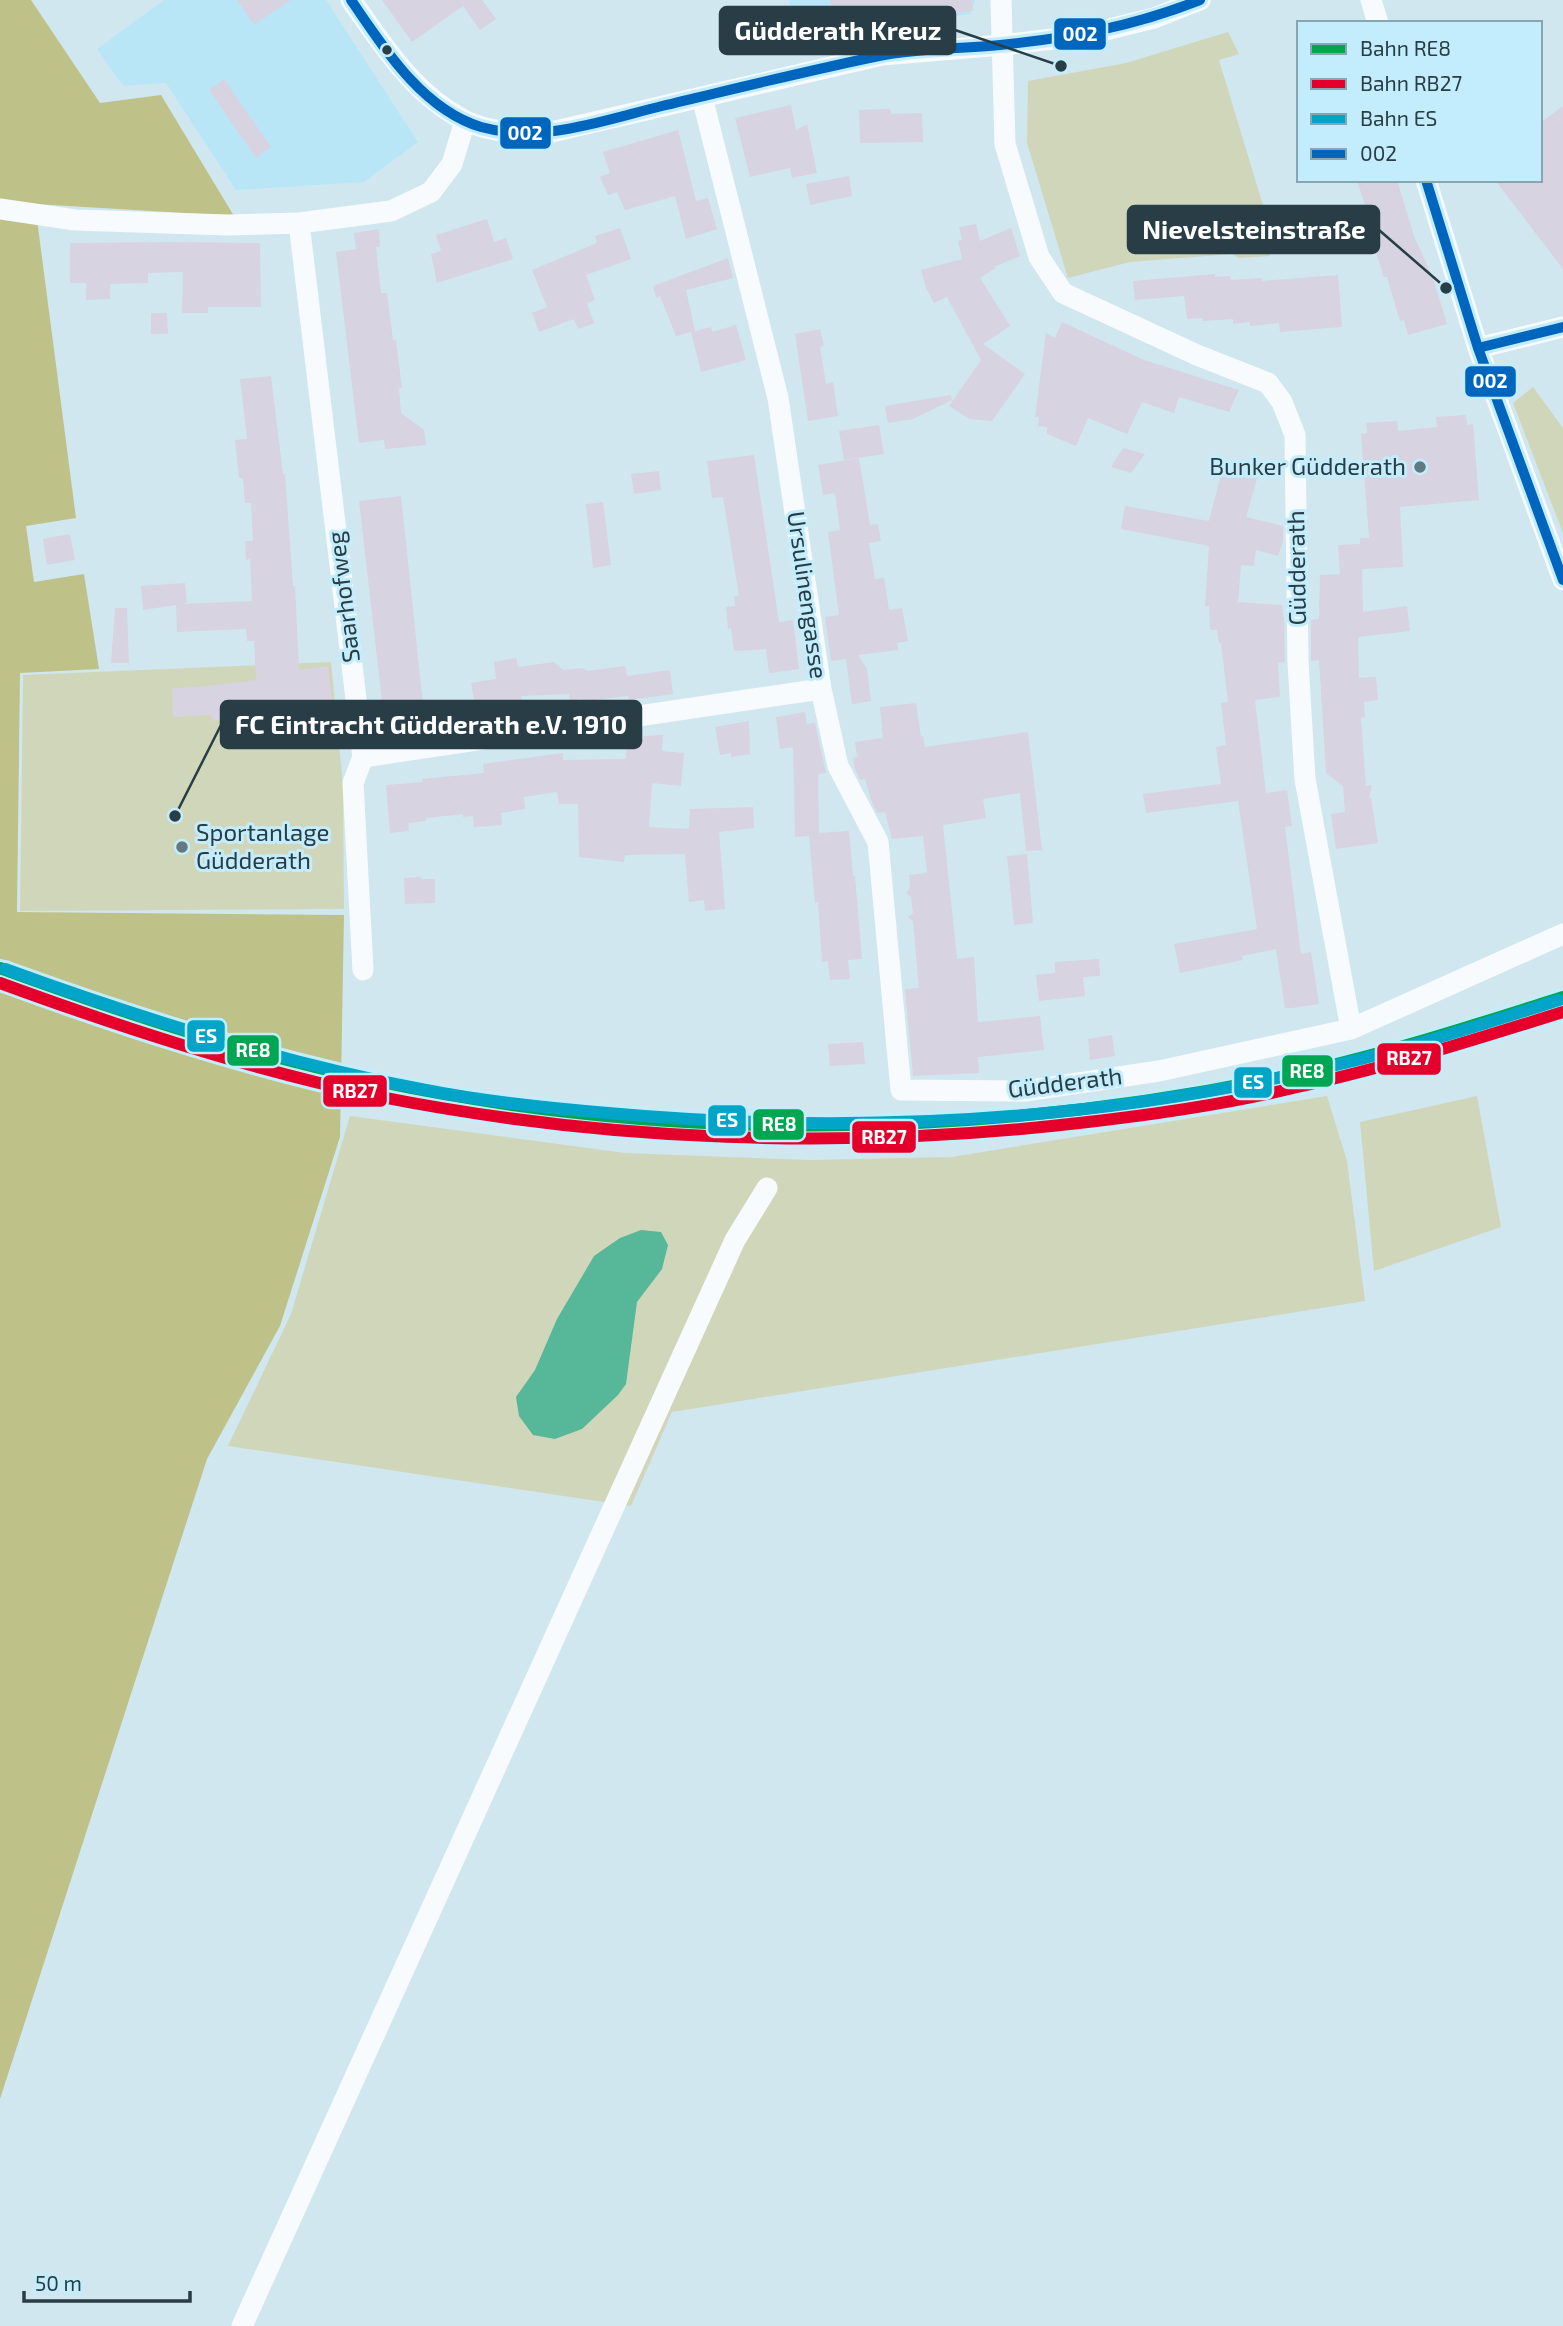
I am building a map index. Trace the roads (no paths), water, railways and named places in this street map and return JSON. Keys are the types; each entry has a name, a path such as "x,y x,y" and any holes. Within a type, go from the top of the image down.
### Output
{"street":[{"path":"351,0 416,87 465,121 508,133 543,134 882,55 1085,35 1154,18 1200,0"},
{"name":"Güdderath","path":"1001,0 1005,144 1039,257 1063,292 1197,355 1268,383 1282,402 1295,435 1298,662 1305,779 1351,1029"},
{"path":"1371,0 1377,21"},
{"name":"Ursulinengasse","path":"702,97 778,398 821,690 838,766 878,842 901,1090"},
{"path":"0,209 75,220 228,225 299,223 391,211 430,192 452,164 465,121"},
{"path":"1427,182 1478,348 1563,580"},
{"name":"Saarhofweg","path":"299,223 363,757 353,783 363,970"},
{"path":"1478,348 1563,327"},
{"path":"363,757 821,690"},
{"name":"Güdderath","path":"901,1090 1025,1091 1159,1071 1351,1029 1563,934"},
{"path":"242,2326 735,1240 767,1188"}],"rail line":[{"name":"RE8","path":"0,968 186,1031 376,1081 488,1101 602,1116 716,1123 831,1125 945,1121 1060,1112 1173,1097 1285,1076 1356,1059 1563,997"},
{"name":"ES","path":"5,969 213,1038 319,1067 426,1090 539,1107 785,1123 962,1119 1139,1102 1227,1088 1345,1063 1559,1000"},
{"name":"RB27","path":"0,983 186,1046 376,1096 551,1123 727,1137 903,1137 1079,1123 1160,1113 1240,1100 1361,1072 1563,1012"}],"place":[{"name":"Güdderath Kreuz","path":"1061,66"},
{"name":"Nievelsteinstraße","path":"1446,288"},
{"name":"Bunker Güdderath","path":"1420,467"},
{"name":"FC Eintracht Güdderath e.V. 1910","path":"175,816"},
{"name":"Sportanlage Güdderath","path":"182,847"}]}
